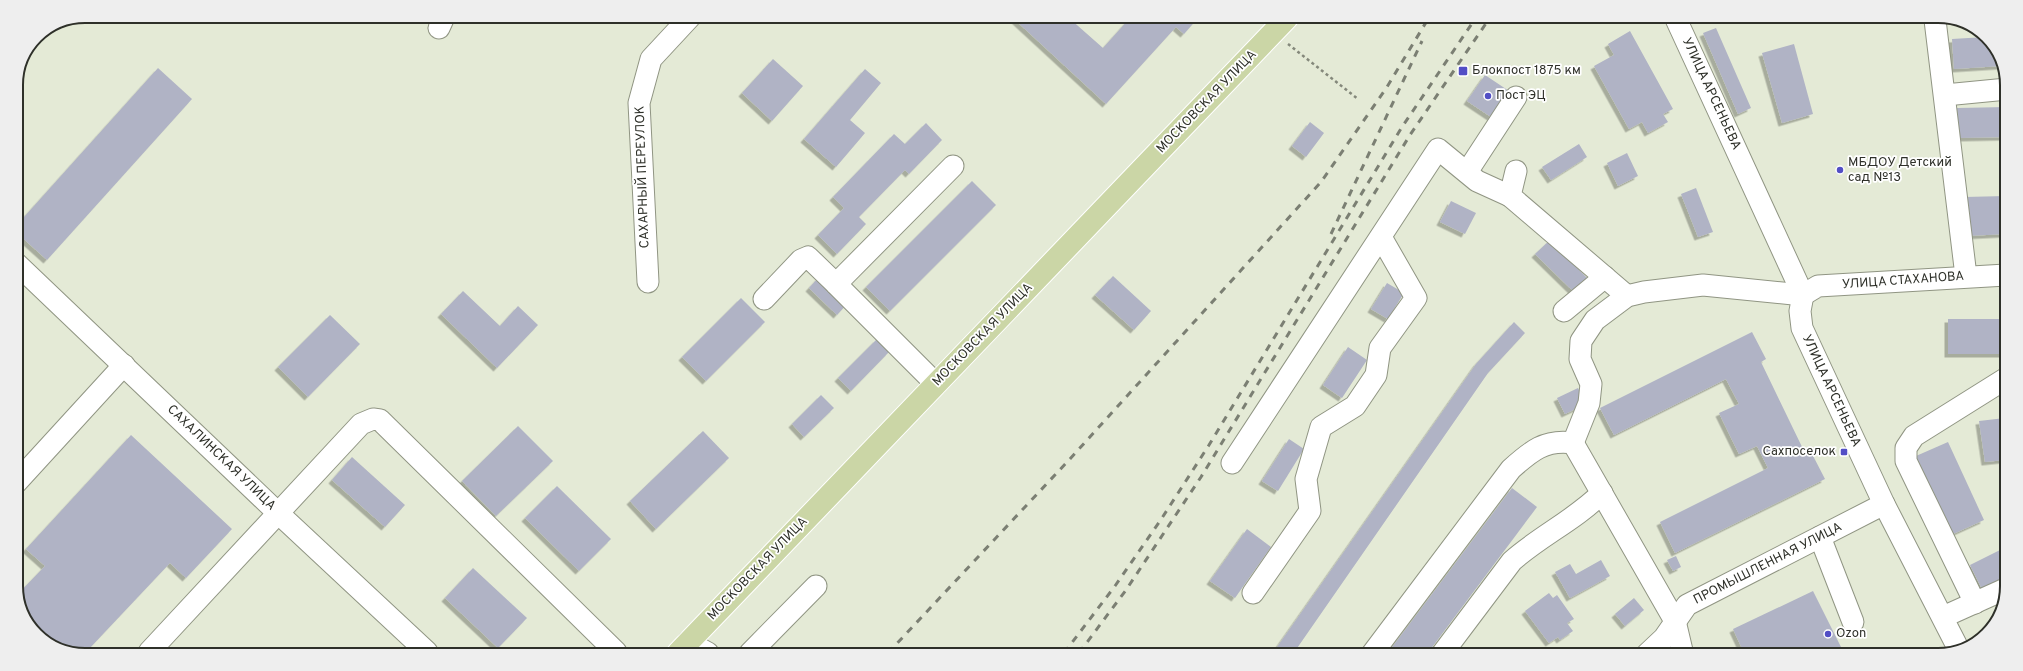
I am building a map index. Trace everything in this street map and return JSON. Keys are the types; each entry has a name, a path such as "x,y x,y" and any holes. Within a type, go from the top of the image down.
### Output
{"main road":[{"name":"МОСКОВСКАЯ УЛИЦА","path":"683,647 936,384 1276,23"}],"street":[{"name":"САХАРНЫЙ ПЕРЕУЛОК","path":"648,282 639,103 651,59 684,23"},
{"name":"УЛИЦА АРСЕНЬЕВА","path":"1678,23 1803,295 1800,311 1802,328 1884,504 1957,645"},
{"path":"1935,23 1966,276"},
{"path":"1945,95 2000,90"},
{"path":"1466,172 1516,97"},
{"path":"1232,463 1438,149 1477,181 1510,196 1627,296"},
{"path":"836,284 953,166"},
{"path":"1510,196 1516,171"},
{"path":"1252,593 1310,511 1306,479 1321,427 1355,406 1376,375 1380,348 1416,298 1380,237"},
{"path":"764,299 801,260 808,257 936,384"},
{"name":"САХАЛИНСКАЯ УЛИЦА","path":"23,270 278,513 423,648"},
{"name":"УЛИЦА СТАХАНОВА","path":"1803,295 1818,286 2000,275"},
{"path":"1564,311 1605,277"},
{"path":"1573,443 1589,403 1591,384 1580,359 1581,341 1595,320 1627,296 1644,292 1703,285 1803,295"},
{"path":"23,475 124,365"},
{"path":"1975,603 1906,461 1906,448 1914,436 2000,381"},
{"path":"153,648 361,424 373,419 380,420 612,648"},
{"path":"1377,648 1511,469 1524,457 1542,446 1559,441 1573,443"},
{"path":"1573,443 1675,621 1682,648"},
{"path":"1447,648 1512,561 1524,550 1567,523 1602,493"},
{"name":"ПРОМЫШЛЕННАЯ УЛИЦА","path":"1653,648 1664,638 1687,605 1884,504"},
{"path":"1820,537 1853,622"},
{"path":"755,648 816,586"},
{"path":"1943,617 1999,592"}],"path":[{"path":"1276,23 1358,99"}],"building":[{"path":"1018,23 1075,23 1103,48 1126,23 1194,23 1184,34 1176,27 1106,104"},
{"path":"1716,28 1751,108 1738,114 1703,33"},
{"path":"1630,31 1673,109 1663,114 1668,122 1648,133 1642,122 1629,129 1594,66 1614,55 1608,44"},
{"path":"1978,37 1992,54 1997,66 1954,69 1952,39"},
{"path":"1794,44 1813,114 1782,123 1762,53"},
{"path":"773,59 803,86 772,121 742,93"},
{"path":"158,68 192,99 47,260 23,238 23,218"},
{"path":"865,69 881,83 850,120 865,133 836,167 804,139"},
{"name":"Пост ЭЦ","path":"1485,75 1509,91 1491,117 1467,101"},
{"path":"2000,107 2000,137 1958,138 1957,108"},
{"path":"1310,122 1324,133 1306,157 1292,146"},
{"path":"926,123 942,140 909,174 905,170 859,217 866,224 837,254 818,235 844,208 833,197 894,134 905,144"},
{"path":"1579,144 1587,157 1551,180 1542,167"},
{"path":"1627,153 1638,176 1618,186 1607,163"},
{"path":"972,181 996,205 890,311 866,287"},
{"path":"1696,188 1713,232 1698,237 1681,194"},
{"path":"2000,196 2000,234 1966,236 1964,197"},
{"path":"1451,201 1476,213 1465,234 1440,222"},
{"path":"1550,240 1590,281 1576,294 1535,254"},
{"path":"1113,276 1151,311 1134,330 1095,295"},
{"path":"819,277 847,304 837,315 809,288"},
{"path":"1387,283 1404,293 1388,319 1371,309"},
{"path":"463,291 500,326 518,306 538,325 497,368 441,314"},
{"path":"741,298 765,322 706,381 682,357"},
{"path":"330,315 360,344 308,397 278,367"},
{"path":"1948,319 2000,319 2000,354 1948,354"},
{"path":"1514,322 1525,333 1488,373 1297,648 1276,648 1476,364"},
{"path":"1752,332 1766,359 1761,362 1804,451 1809,448 1825,479 1675,553 1660,522 1768,468 1757,446 1739,454 1719,413 1739,404 1726,379 1614,435 1600,408"},
{"path":"877,339 889,352 851,391 838,378"},
{"path":"1348,347 1367,360 1342,398 1323,385"},
{"path":"1578,388 1586,404 1565,414 1557,398"},
{"path":"821,395 834,408 804,437 792,424"},
{"path":"2000,419 2000,460 1985,462 1979,421"},
{"path":"518,426 553,461 496,516 462,481"},
{"path":"703,431 729,458 656,529 630,501"},
{"path":"131,435 232,529 186,578 170,563 90,648 73,647 58,642 41,630 36,624 26,606 23,589 45,566 26,549"},
{"path":"1289,439 1304,449 1278,491 1262,481"},
{"path":"1948,442 1984,520 1953,534 1916,456"},
{"path":"352,457 405,505 385,527 332,480"},
{"path":"557,486 611,539 579,571 525,518"},
{"path":"1512,488 1537,507 1431,648 1392,648"},
{"path":"1247,529 1271,547 1235,598 1210,581"},
{"path":"2000,550 2000,586 1984,593 1970,565"},
{"path":"1676,556 1681,567 1673,571 1667,560"},
{"path":"1601,560 1610,576 1570,598 1555,572 1570,564 1576,574"},
{"path":"473,568 527,618 498,648 445,598"},
{"path":"1813,591 1842,648 1742,648 1733,629"},
{"path":"1549,593 1553,598 1557,595 1574,619 1567,623 1573,631 1560,640 1558,637 1549,643 1525,611"},
{"path":"1634,598 1644,610 1625,626 1615,614"}],"railway":[{"path":"893,648 1069,460 1321,182 1387,87 1426,23"},
{"path":"1068,648 1115,586 1162,518 1209,445 1402,127 1472,23"},
{"path":"1083,648 1126,590 1201,477 1410,135 1486,23"},
{"path":"1331,234 1422,41"}],"place":[{"name":"Блокпост 1875 км","path":"1463,71"},
{"name":"Пост ЭЦ","path":"1488,96"},
{"name":"МБДОУ Детский сад №13","path":"1840,170"},
{"name":"Сахпоселок","path":"1844,452"},
{"name":"Ozon","path":"1828,634"}]}
